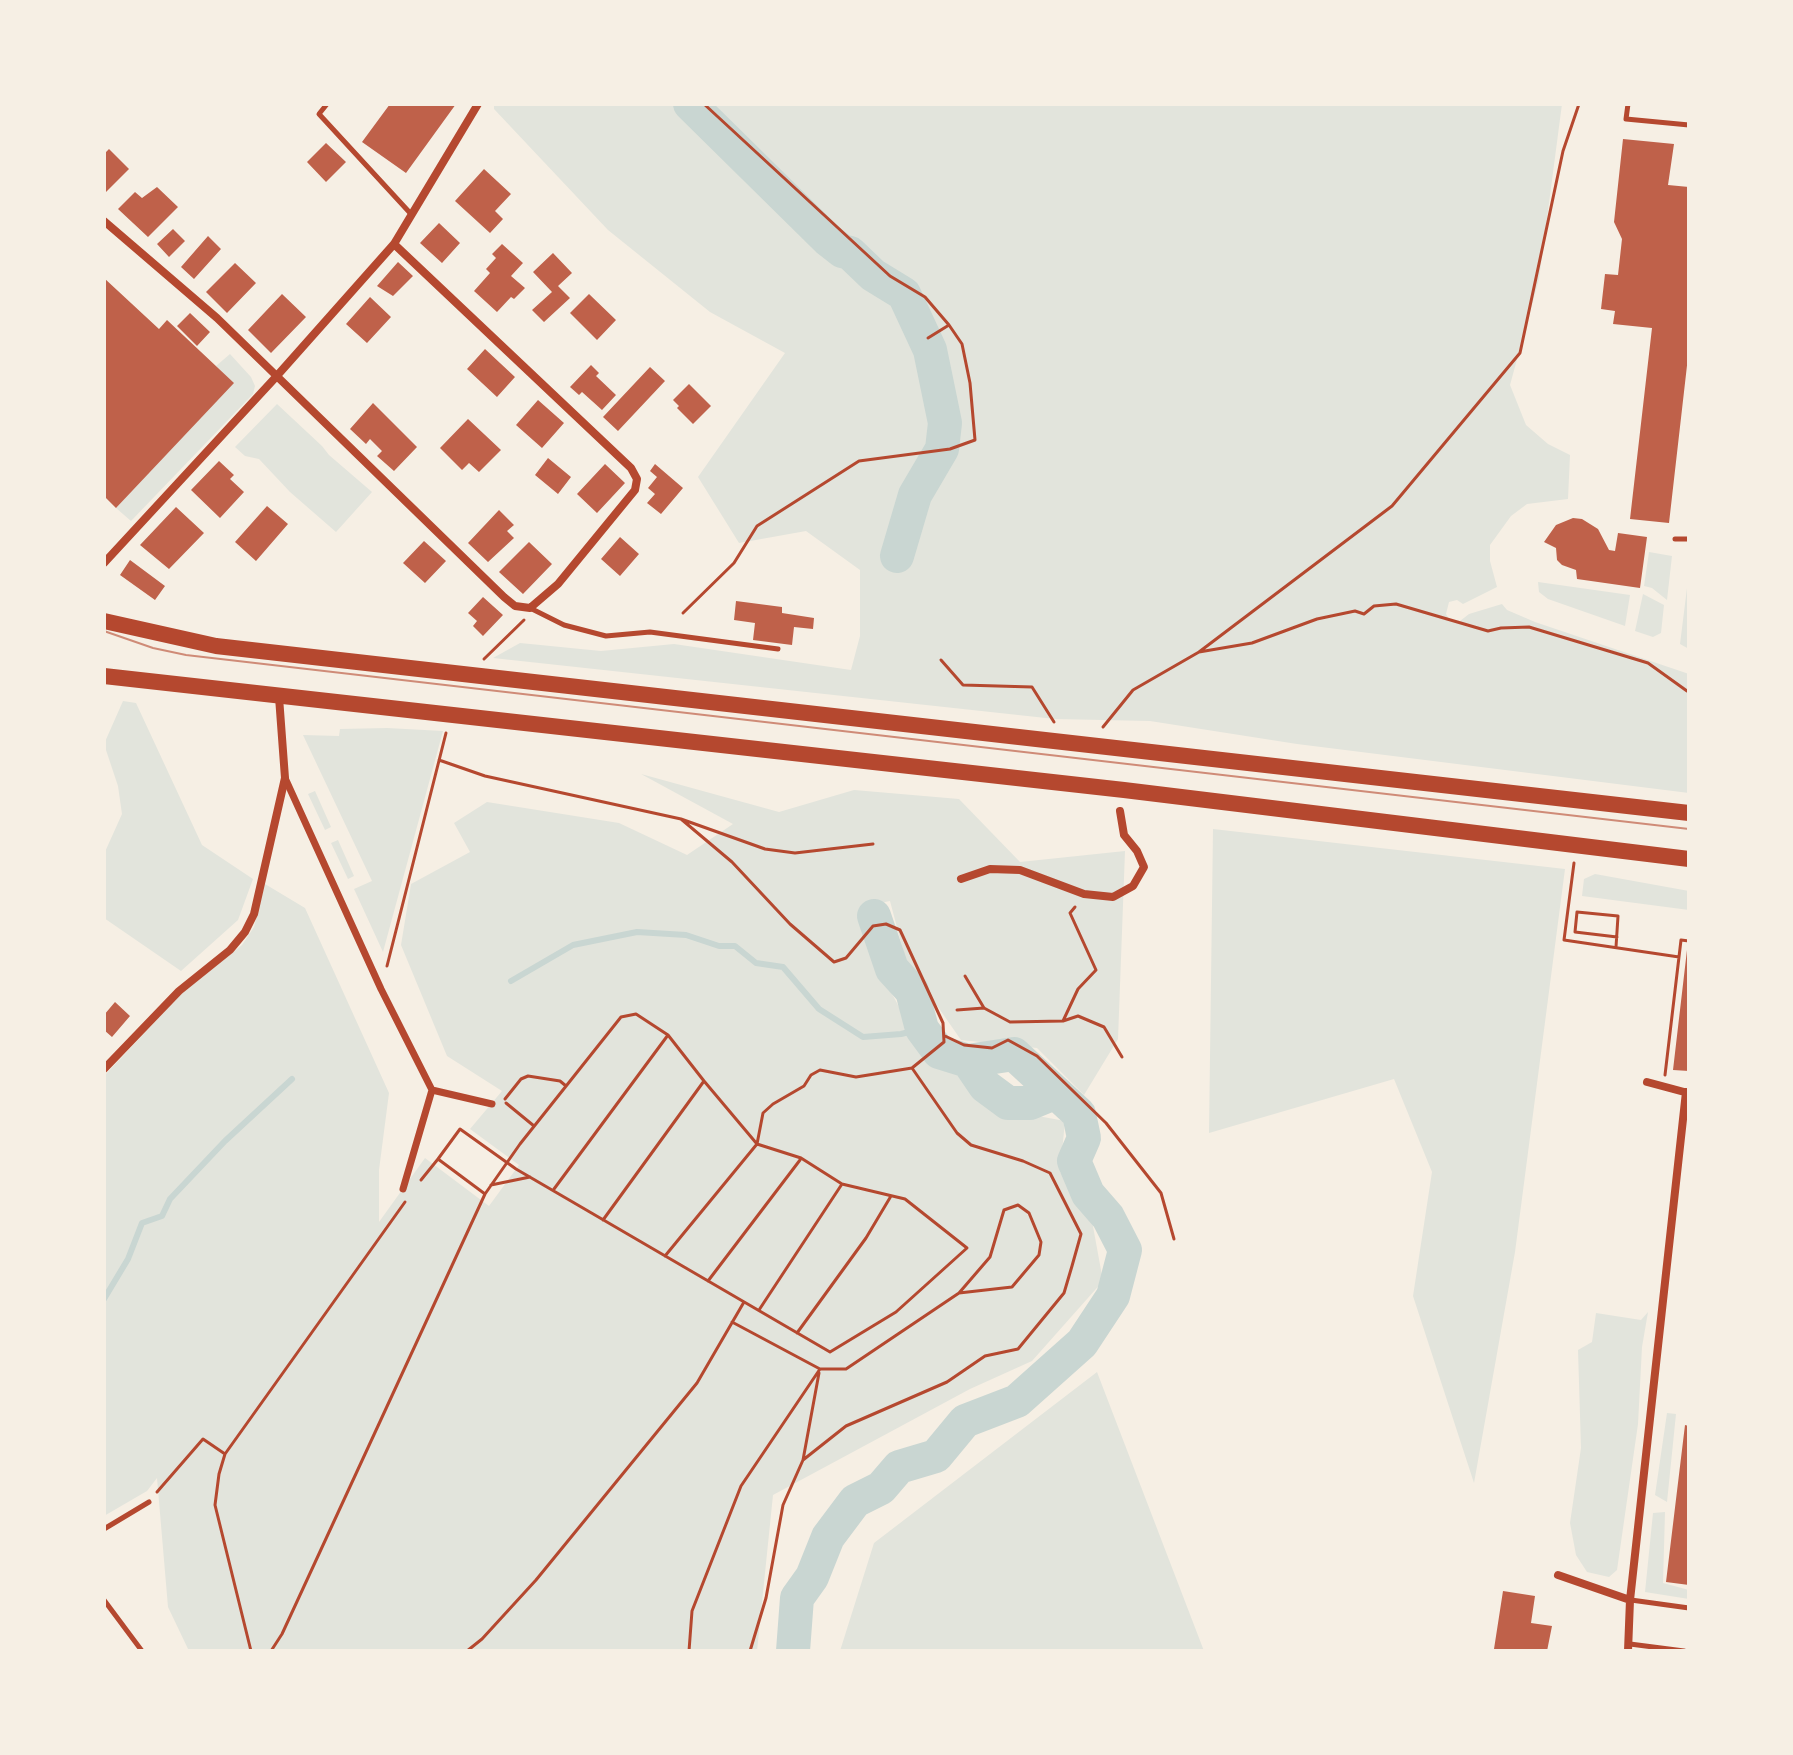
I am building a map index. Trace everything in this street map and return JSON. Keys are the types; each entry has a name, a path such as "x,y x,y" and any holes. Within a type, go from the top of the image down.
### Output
{"main road":[{"path":"105,620 216,646 1689,813"},
{"path":"104,676 1093,786 1687,859"}],"street":[{"path":"104,563 394,244 478,104"},
{"path":"104,221 217,318 275,378 504,597 515,606 530,608 558,584 635,490 637,479 631,468 394,244"},
{"path":"104,1069 179,991 230,950 245,932 254,914 285,778 279,697"},
{"path":"285,778 381,989 432,1090 406,1192"},
{"path":"961,879 990,869 1020,870 1084,894 1113,897 1133,886 1144,867 1137,851 1124,835 1120,811"},
{"path":"1629,1647 1630,1600 1687,1093 1647,1082"},
{"path":"432,1090 494,1106"},
{"path":"1558,1575 1630,1600"}],"lane":[{"path":"327,104 319,114 412,215"},
{"path":"1628,104 1626,119 1689,125"},
{"path":"1675,539 1689,539"},
{"path":"530,608 564,625 606,636 650,632 778,649"},
{"path":"104,1529 149,1502"},
{"path":"104,1600 142,1651"},
{"path":"1630,1600 1689,1608"},
{"path":"1629,1647 1684,1651"}],"path":[{"path":"683,613 734,563 757,526 859,461 950,449 975,440 970,383 962,344 949,325 925,297 890,276 704,104"},
{"path":"1103,727 1133,690 1199,652 1392,506 1520,353 1563,151 1579,104"},
{"path":"928,338 949,325"},
{"path":"1199,652 1252,643 1317,619 1355,611 1364,614 1374,606 1396,604 1488,631 1529,627 1648,663 1687,691"},
{"path":"481,662 523,623 530,608"},
{"path":"941,660 963,685 1032,687 1056,725"},
{"path":"381,989 448,725"},
{"path":"439,760 485,776 681,819 765,849 807,852 873,844"},
{"path":"665,1256 757,1144 763,1113 773,1104 804,1086 811,1075 820,1070 856,1077 912,1068 944,1042 943,1023 900,930 886,924 873,926 846,958 834,962 790,924 732,862 681,819"},
{"path":"1574,863 1564,940 1679,957"},
{"path":"1063,1021 1078,989 1096,970 1070,913 1084,894"},
{"path":"1616,947 1617,937 1618,916 1577,912 1575,932 1617,937"},
{"path":"1663,1087 1681,940 1689,941"},
{"path":"965,976 984,1008 1010,1022 1063,1021 1078,1016 1104,1027 1122,1057"},
{"path":"957,1010 984,1008"},
{"path":"271,1651 282,1634 485,1194 491,1185 507,1163 534,1126 621,1017 636,1014 668,1035 757,1144 801,1158 842,1184 905,1199 967,1248 896,1312 830,1352 530,1177 507,1163 460,1129 418,1185"},
{"path":"553,1190 668,1035"},
{"path":"945,1036 964,1045 992,1048 1008,1040 1037,1056 1106,1123 1161,1193 1174,1239"},
{"path":"803,1460 846,1426 947,1382 985,1356 1018,1349 1064,1293 1081,1234 1050,1173 971,1145 957,1133 912,1068"},
{"path":"494,1106 528,1076 560,1081 566,1086"},
{"path":"603,1220 704,1081"},
{"path":"503,1101 534,1126"},
{"path":"708,1281 801,1158"},
{"path":"438,1159 485,1194"},
{"path":"491,1185 530,1177"},
{"path":"759,1310 842,1184"},
{"path":"251,1651 215,1505 225,1454 406,1192"},
{"path":"797,1333 866,1238 891,1196"},
{"path":"732,1322 820,1369 846,1369 959,1293 990,1257 1004,1210 1018,1205 1029,1213 1041,1242 1039,1255 1012,1287 959,1293"},
{"path":"467,1651 536,1580 697,1383 744,1302"},
{"path":"750,1651 766,1598 783,1505 803,1460 820,1369"},
{"path":"689,1651 692,1611 741,1486 820,1369"},
{"path":"149,1502 203,1439 225,1454"}],"shaded area":[{"path":"494,104 1562,104 1539,279 1510,385 1526,425 1548,444 1570,455 1568,499 1527,504 1511,516 1490,545 1490,561 1497,587 1463,604 1457,600 1449,602 1446,614 1449,619 1460,621 1469,614 1502,604 1507,610 1535,622 1689,674 1689,793 1297,744 1150,721 1055,719 493,658 520,643 601,651 674,644 851,670 860,636 860,570 806,531 739,543 698,477 785,353 710,312 608,230 494,109"},
{"path":"230,354 251,377 255,386 253,394 131,521 116,508 233,383 216,366"},
{"path":"277,404 372,492 336,532 290,492 259,459 245,456 235,447"},
{"path":"1649,552 1672,556 1667,600 1652,588 1644,586"},
{"path":"1689,572 1689,649 1680,644"},
{"path":"1538,582 1630,595 1625,626 1548,599 1539,592"},
{"path":"1643,594 1664,605 1661,633 1653,637 1635,631"},
{"path":"123,701 136,703 202,845 253,879 238,920 181,971 104,918 104,854 122,814 118,786 104,744"},
{"path":"340,729 443,731 383,952 354,889 372,881 303,735 339,736"},
{"path":"641,774 779,812 854,790 959,799 1020,862 1125,851 1118,1039 1084,1095 1037,1048 961,1040 906,961 890,901 861,907 874,960 914,1035 936,1060 970,1079 987,1099 1016,1112 1065,1121 1060,1172 1090,1210 1103,1281 1032,1361 970,1389 773,1495 757,1651 189,1651 168,1607 157,1478 147,1491 104,1516 104,1076 183,992 242,945 254,927 265,884 305,908 389,1093 379,1170 379,1222 425,1158 489,1206 519,1165 470,1129 502,1091 447,1056 401,945 411,884 470,852 454,823 487,802 619,823 687,855 733,824"},
{"path":"315,791 331,827 325,830 308,794"},
{"path":"1213,829 1565,869 1515,1252 1474,1483 1413,1296 1432,1172 1394,1079 1209,1133"},
{"path":"338,840 354,876 348,879 331,843"},
{"path":"1595,874 1689,891 1689,910 1582,896 1584,879"},
{"path":"1648,1312 1642,1347 1638,1424 1617,1570 1609,1577 1587,1572 1576,1555 1570,1523 1581,1448 1578,1350 1592,1342 1596,1313 1641,1320"},
{"path":"1097,1372 1204,1651 840,1651 874,1543"},
{"path":"1667,1413 1676,1414 1667,1502 1655,1495"},
{"path":"1665,1512 1663,1583 1689,1590 1689,1599 1645,1592 1653,1513"}],"building":[{"path":"390,104 456,104 406,173 362,142"},
{"path":"1623,139 1674,144 1668,185 1689,187 1689,348 1669,523 1630,519 1652,328 1613,324 1615,311 1601,309 1605,274 1618,275 1622,239 1614,222"},
{"path":"326,143 346,162 326,182 307,162"},
{"path":"109,149 129,169 104,194 104,154"},
{"path":"484,169 511,194 495,211 503,219 490,233 455,201"},
{"path":"157,187 178,207 148,237 118,209 135,192 142,198"},
{"path":"439,223 460,243 442,263 420,243"},
{"path":"173,229 185,241 169,257 157,244"},
{"path":"208,236 221,249 194,279 181,267"},
{"path":"502,244 523,263 511,276 525,288 497,312 474,291 490,273 486,269 496,258 492,254"},
{"path":"553,253 572,273 558,286 570,298 544,322 532,310 552,292 533,272"},
{"path":"398,262 413,276 393,296 377,286"},
{"path":"235,263 256,283 227,313 206,292"},
{"path":"104,278 159,329 167,320 234,383 116,508 104,496"},
{"path":"282,294 306,317 271,353 248,330"},
{"path":"589,294 616,320 597,340 570,313"},
{"path":"370,297 391,317 367,343 346,324"},
{"path":"190,313 210,332 197,346 177,326"},
{"path":"485,349 515,377 497,397 467,369"},
{"path":"591,365 599,373 596,376 616,395 602,410 582,392 579,395 570,387"},
{"path":"650,367 665,381 618,431 603,417"},
{"path":"689,384 711,406 693,424 673,400"},
{"path":"538,400 564,423 542,448 516,425"},
{"path":"373,403 417,447 394,471 377,456 382,451 370,439 366,444 350,429"},
{"path":"468,419 501,450 479,472 469,463 462,470 440,448"},
{"path":"548,458 571,477 558,494 535,475"},
{"path":"219,461 234,475 230,479 244,492 220,518 191,490"},
{"path":"605,464 625,483 597,513 577,494"},
{"path":"655,464 683,488 661,514 647,503 655,494 648,488 657,477 650,471"},
{"path":"267,506 288,524 256,561 235,542"},
{"path":"176,507 204,533 169,569 140,545"},
{"path":"499,510 514,525 507,531 514,538 488,562 468,543"},
{"path":"1573,518 1582,519 1598,529 1609,550 1615,551 1618,533 1647,537 1640,588 1577,579 1576,570 1557,560 1556,548 1544,542 1556,525"},
{"path":"620,537 639,554 620,576 601,559"},
{"path":"424,541 446,561 425,583 403,563"},
{"path":"529,542 552,564 523,594 499,572"},
{"path":"130,560 165,586 155,600 120,575"},
{"path":"483,597 503,615 483,636 473,626 477,621 468,613"},
{"path":"736,601 782,607 782,613 814,618 813,629 794,627 792,645 753,640 755,623 734,620"},
{"path":"1689,950 1689,1071 1673,1070"},
{"path":"115,1002 130,1016 112,1037 104,1030 104,1015"},
{"path":"1685,1425 1689,1426 1689,1585 1666,1582"},
{"path":"1503,1591 1535,1596 1531,1623 1552,1626 1547,1651 1494,1649"}],"waterway":[{"path":"690,104 828,240 850,253 873,275 904,294 930,350 945,423 942,449 915,495 897,556"},
{"path":"793,1651 797,1598 812,1577 828,1537 855,1501 881,1488 899,1467 936,1456 965,1421 1017,1401 1082,1343 1113,1296 1125,1250 1108,1217 1088,1194 1074,1161 1084,1138 1079,1114 1014,1054 968,1061 939,1052 922,1029 912,991 892,969 874,916"},
{"path":"511,981 573,945 637,932 686,935 719,946 735,946 756,963 783,967 819,1009 863,1037 922,1029"},
{"path":"968,1061 985,1086 1008,1103 1030,1103 1054,1093"},
{"path":"104,1299 128,1259 142,1223 162,1216 170,1199 225,1141 292,1079"}],"tram line":[{"path":"104,631 153,648 186,655 1689,829"}]}
